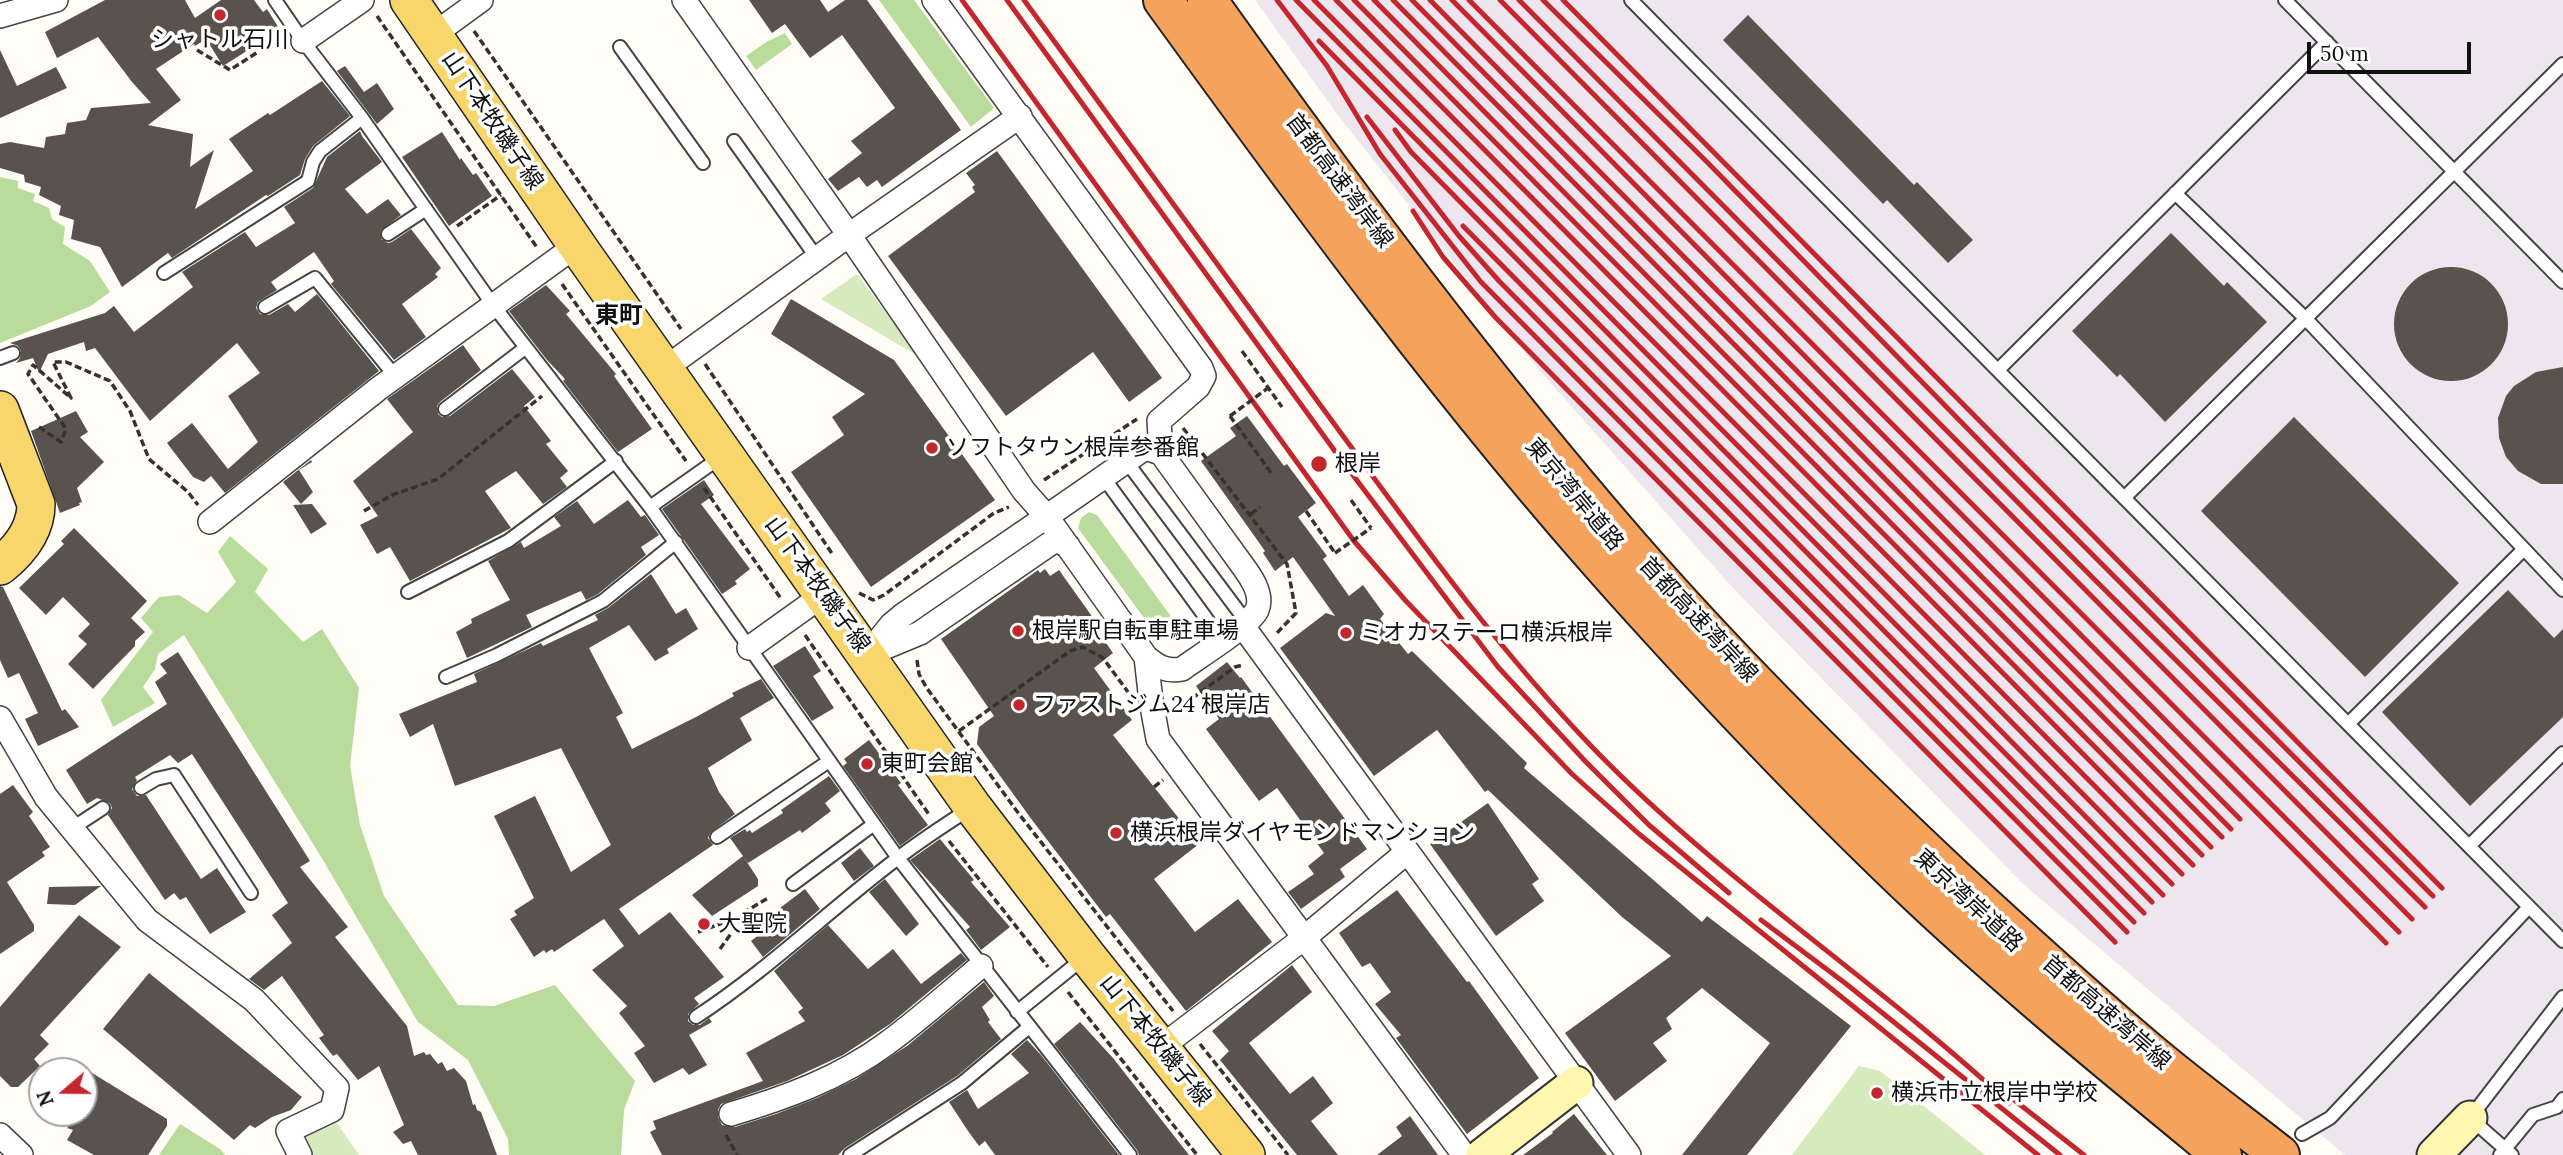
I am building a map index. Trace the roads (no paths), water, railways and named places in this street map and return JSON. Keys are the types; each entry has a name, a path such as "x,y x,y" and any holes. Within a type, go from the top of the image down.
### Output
{"highway":[{"name":"首都高速湾岸線","path":"1155,0 1344,258 1469,416 1604,578 1727,712 1874,861 2051,1023 2212,1155"},
{"name":"東京湾岸道路","path":"1163,0 1399,318 1619,584 1759,733 1923,898 2055,1018 2222,1155"},
{"name":"東京湾岸道路","path":"1196,0 1492,398 1636,569 1818,761 1962,898 2120,1038 2266,1155"},
{"name":"首都高速湾岸線","path":"1207,0 1316,152 1500,392 1631,548 1749,676 1866,795 2020,939 2155,1057 2291,1144"}],"main road":[{"name":"山下本牧磯子線","path":"409,0 433,34 563,255 664,369 710,465 840,583 867,655 972,806 1087,956 1173,1038 1246,1155"},
{"path":"0,566 15,554 31,531 36,518 36,505 4,419"}],"street":[{"path":"0,16 56,0"},
{"path":"433,34 481,0"},
{"path":"684,0 849,234 1024,491 1047,517 1146,657 1157,666 1172,671 1182,669 1243,624 1256,610 1259,598 1256,585 1161,453 1159,421 1198,387 1204,376 1201,368 934,0"},
{"path":"298,35 368,6"},
{"path":"664,369 849,234 1020,116"},
{"path":"210,522 395,376 563,255"},
{"path":"867,655 891,625 904,615 1145,448 1161,453"},
{"path":"867,655 920,633 1051,543 1058,541 1068,546"},
{"path":"749,648 840,583"},
{"path":"1243,624 1629,1155"},
{"path":"1146,657 1158,739 1464,1155"},
{"path":"0,718 46,797 147,920 254,1000 337,1088 332,1110 288,1130 300,1155"},
{"path":"1173,1038 1304,938 1407,852"},
{"path":"731,1114 813,1085 858,1062 885,1045 981,966"},
{"path":"1483,1155 1576,1083"},
{"path":"2434,1155 2470,1118"},
{"path":"0,1135 20,1155"}],"lane":[{"path":"275,0 298,35 362,118 493,305 676,542 946,928 981,966 1130,1155"},
{"path":"1631,0 2563,941"},
{"path":"2286,0 2563,282"},
{"path":"1998,370 2327,42"},
{"path":"620,47 703,163"},
{"path":"2124,498 2563,64"},
{"path":"164,273 308,181 313,162 320,151 362,118"},
{"path":"734,141 812,251"},
{"path":"2175,193 2305,318 2563,590"},
{"path":"388,234 426,209"},
{"path":"265,307 315,278 395,376"},
{"path":"445,408 525,348"},
{"path":"408,592 508,541 616,461"},
{"path":"1122,464 1132,469 1239,612 1243,624"},
{"path":"650,507 710,465"},
{"path":"1099,481 1109,485 1138,524 1214,629 1219,643"},
{"path":"446,677 497,655 603,601 676,542"},
{"path":"2348,724 2524,549"},
{"path":"2469,846 2563,753"},
{"path":"717,837 829,761"},
{"path":"141,788 156,779 174,775 251,893"},
{"path":"695,1017 730,995 850,906 898,858 972,806"},
{"path":"71,829 103,808"},
{"path":"793,884 874,824"},
{"path":"2291,1144 2330,1118 2529,907"},
{"path":"1017,1012 1087,956"},
{"path":"2563,997 2470,1118 2505,1153 2533,1115 2557,1107 2563,1099"},
{"path":"850,1155 962,1083 1029,1027"}],"railway":[{"path":"962,0 1354,541 1405,600 1572,774 1639,834 2038,1155"},
{"path":"1007,0 1337,454 1498,667 1649,825 1729,893"},
{"path":"1024,0 1421,541 1487,626 1557,709 1643,797 1694,842 1906,1014 2009,1103"},
{"path":"1277,0 1327,66 1380,154 1481,282 2127,932"},
{"path":"1296,0 2172,884"},
{"path":"1314,0 2182,874"},
{"path":"1336,0 2193,865"},
{"path":"1354,0 2202,855"},
{"path":"1374,0 2211,847"},
{"path":"1393,0 2222,837"},
{"path":"1412,0 2231,829"},
{"path":"1430,0 2240,819"},
{"path":"1452,0 2386,943"},
{"path":"1469,0 2399,932"},
{"path":"1500,0 2412,919"},
{"path":"1519,0 2093,578 2425,907"},
{"path":"1543,0 1707,162 2009,471 2433,896"},
{"path":"1563,0 2442,888"},
{"path":"1319,41 2163,895"},
{"path":"1367,117 1459,236 1499,281 2134,922"},
{"path":"1395,130 1411,152 2152,902"},
{"path":"1413,211 1443,257 1496,318 2115,942"},
{"path":"1463,226 2144,913"},
{"path":"1761,920 1845,983 2060,1155"},
{"path":"2004,1092 2084,1155"}],"place":[{"name":"シャトル石川","path":"220,15"},
{"name":"ソフトタウン根岸参番館","path":"932,448"},
{"name":"根岸","path":"1319,464"},
{"name":"根岸駅自転車駐車場","path":"1018,631"},
{"name":"ミオカステーロ横浜根岸","path":"1346,633"},
{"name":"ファストジム24 根岸店","path":"1019,705"},
{"name":"東町会館","path":"867,764"},
{"name":"横浜根岸ダイヤモンドマンション","path":"1116,833"},
{"name":"大聖院","path":"704,924"},
{"name":"横浜市立根岸中学校","path":"1877,1093"}],"district":[{"name":"東町","path":"619,316"}]}
